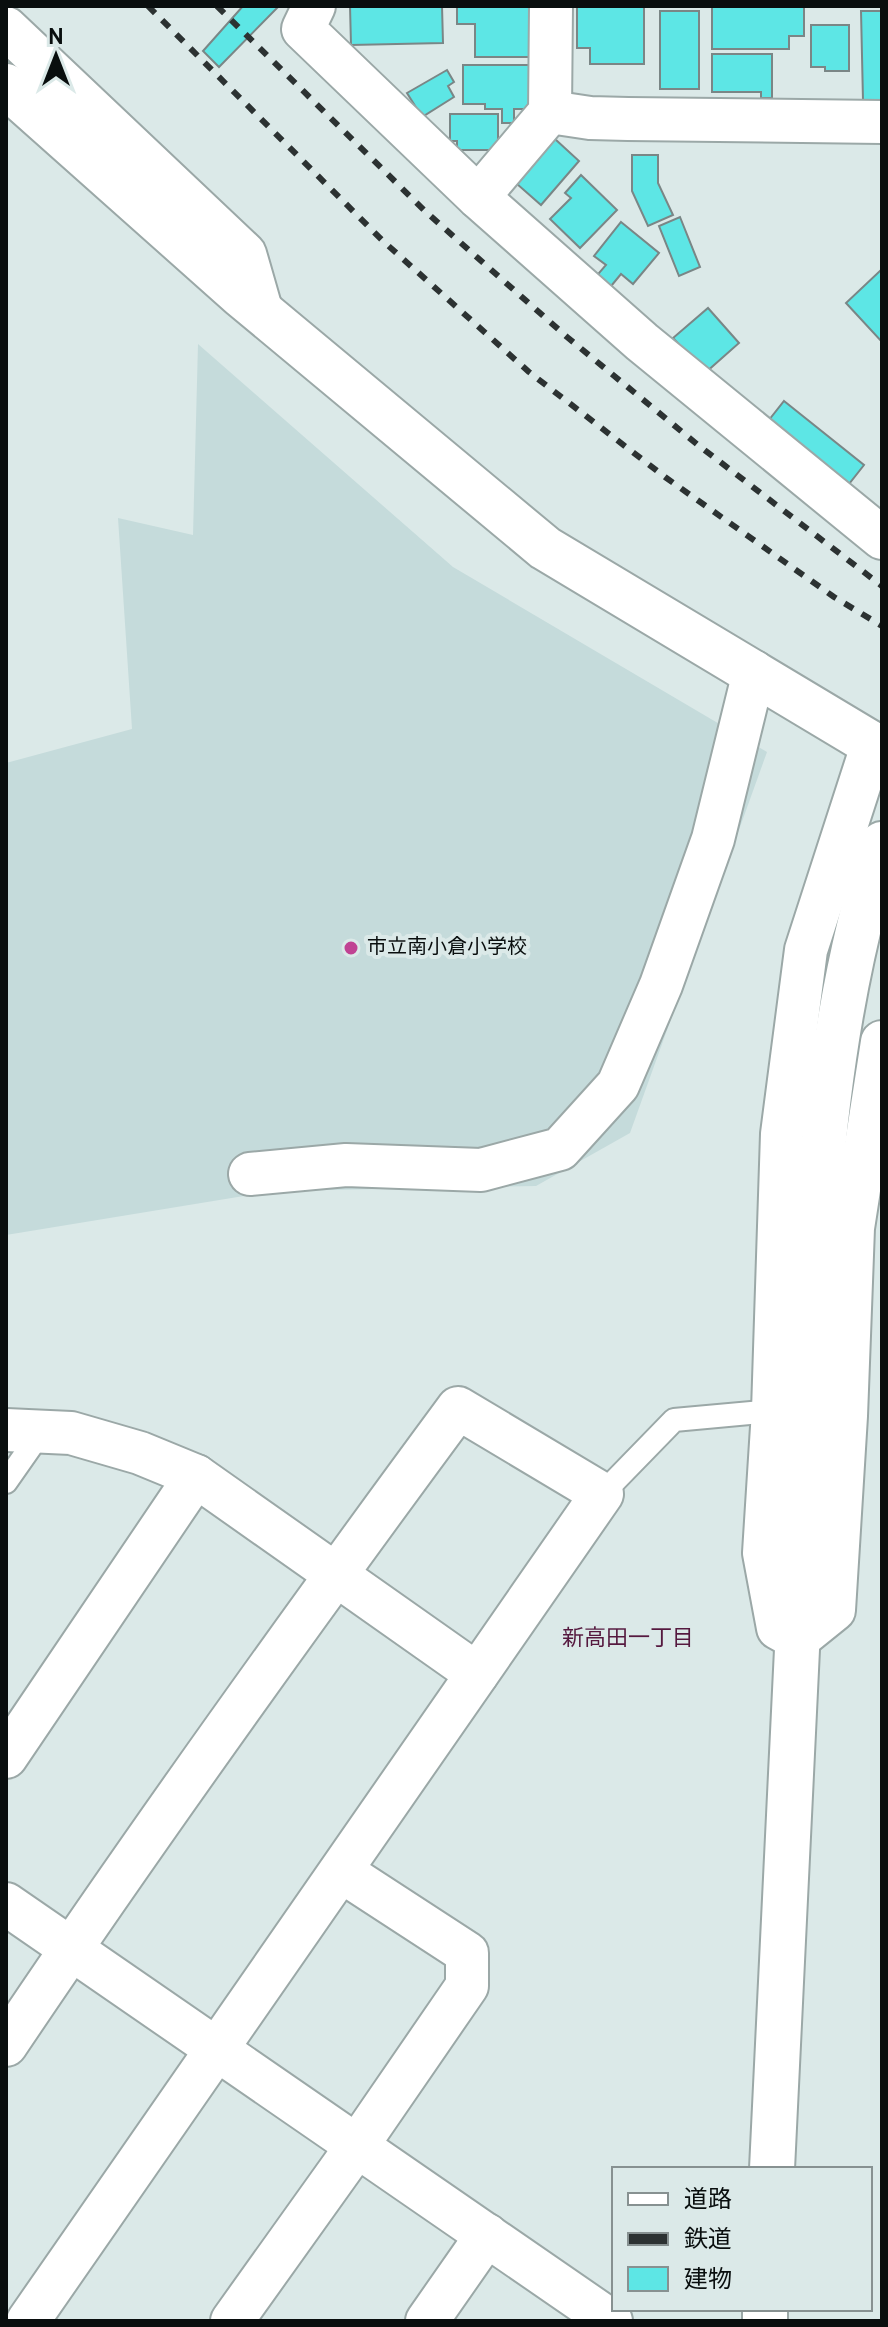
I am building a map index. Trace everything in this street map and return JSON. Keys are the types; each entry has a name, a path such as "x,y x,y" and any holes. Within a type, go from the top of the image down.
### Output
{"street":[{"path":"314,6 303,29 478,197 642,342 882,538"},
{"path":"478,197 550,112 551,6"},
{"path":"6,28 245,254 262,313"},
{"path":"6,86 262,313 545,548 878,747 806,950 782,1134 773,1411 764,1553 778,1628 798,1639"},
{"path":"550,112 590,118 882,122"},
{"path":"250,1174 346,1165 481,1170 560,1149 618,1085 661,985 713,839 754,672"},
{"path":"772,2167 819,1192 827,1100 842,1002 862,906 882,844"},
{"path":"798,1639 834,1610 853,1228 882,1042"},
{"path":"6,2045 335,1574 458,1408 602,1494 28,2321"},
{"path":"24,1431 71,1433 140,1453 196,1476 477,1674"},
{"path":"6,1757 196,1476"},
{"path":"232,2321 467,1986 467,1953 341,1871"},
{"path":"6,1904 611,2321"},
{"path":"427,2321 487,2235"}],"lane":[{"path":"602,1494 674,1420 773,1411"},
{"path":"6,1482 24,1431"}],"shaded area":[{"name":"市立南小倉小学校","path":"198,344 453,567 767,752 630,1133 536,1186 274,1191 6,1235 6,763 132,729 118,518 193,535"}],"building":[{"path":"243,6 279,6 219,67 203,51"},
{"path":"350,6 442,6 443,43 351,45"},
{"path":"457,6 530,6 529,57 475,57 475,24 457,24"},
{"path":"577,6 644,6 644,64 590,64 590,48 577,48"},
{"path":"712,6 804,6 804,36 789,36 789,49 712,49"},
{"path":"660,11 699,11 699,89 660,89"},
{"path":"861,11 882,11 882,100 863,100"},
{"path":"811,25 849,25 849,71 825,71 825,67 811,67"},
{"path":"712,54 772,54 772,98 761,98 761,92 712,92"},
{"path":"463,65 529,65 529,109 514,109 514,123 502,123 502,109 485,109 485,104 463,104"},
{"path":"447,70 454,82 448,86 454,97 422,117 407,93"},
{"path":"450,114 498,114 498,150 457,150 457,141 450,141"},
{"path":"555,139 579,161 541,205 517,184"},
{"path":"632,155 658,155 658,183 673,215 648,226 632,191"},
{"path":"581,175 617,210 580,248 550,219 571,198 565,193"},
{"path":"680,217 700,267 679,276 659,226"},
{"path":"621,222 659,253 633,284 621,274 607,291 593,280 606,265 594,256"},
{"path":"882,269 882,342 846,303"},
{"path":"708,308 739,343 705,373 673,338"},
{"path":"784,401 864,465 845,489 765,425"}],"railway":[{"path":"148,6 383,241 529,372 665,477 834,597 882,626"},
{"path":"217,6 426,212 567,337 698,445 882,586"}],"place":[{"name":"市立南小倉小学校","path":"351,948"}],"district":[{"name":"新高田一丁目","path":"628,1639"}]}
